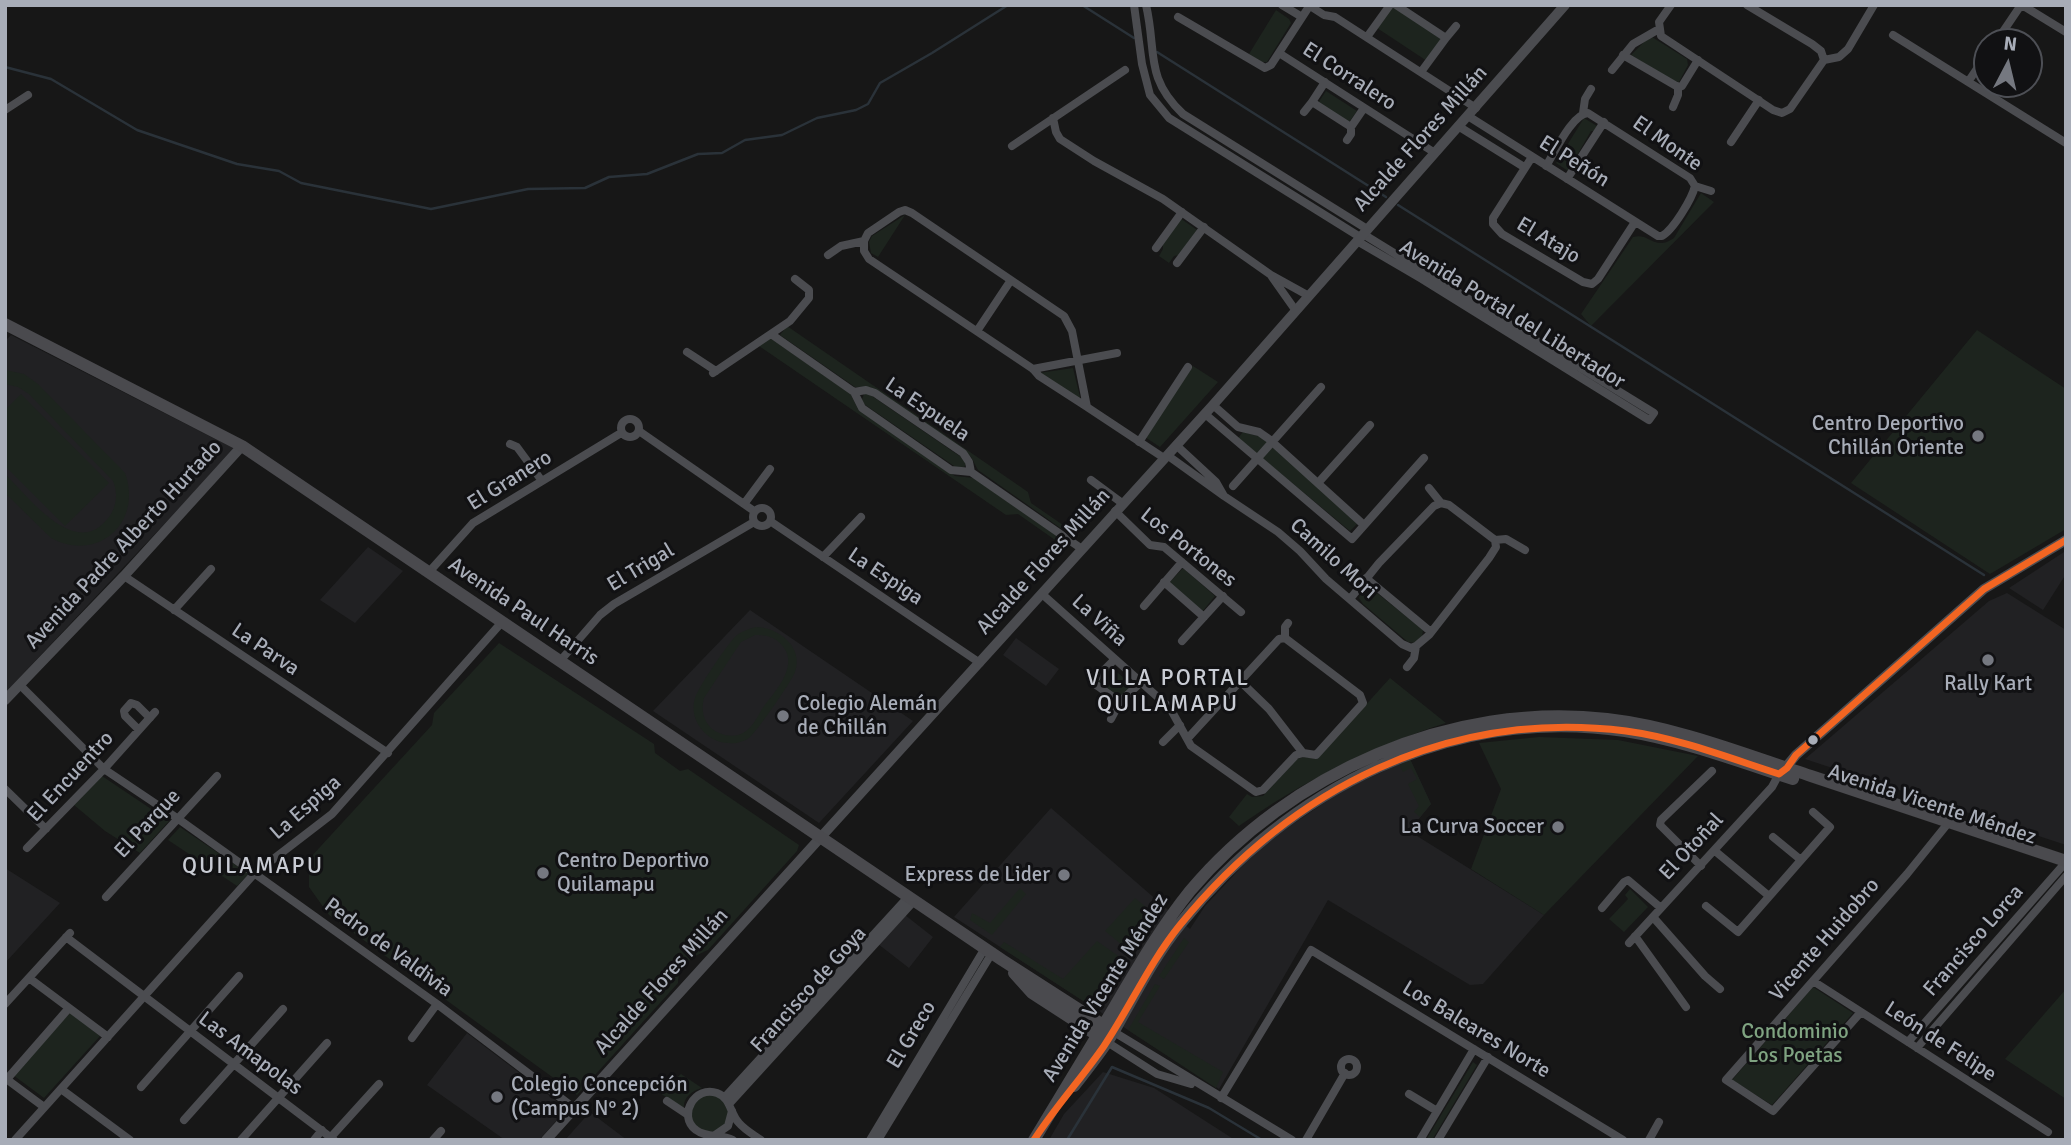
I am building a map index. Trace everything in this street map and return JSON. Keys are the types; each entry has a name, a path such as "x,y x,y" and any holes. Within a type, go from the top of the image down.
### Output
{"main road":[{"name":"Avenida Paul Harris","path":"5,324 242,446 820,836 1105,1033"},
{"name":"Avenida Vicente Méndez","path":"1105,1033 1163,927 1190,891 1255,827 1290,801 1335,774 1383,752 1459,728 1514,719 1584,717 1668,729 2065,867"},
{"name":"Avenida Vicente Méndez","path":"1034,1140 1164,946 1195,906 1245,854 1282,822 1322,795 1365,772 1424,747 1494,731 1539,727 1626,731 1781,769"}],"street":[{"name":"Avenida Portal del Libertador","path":"1134,5 1142,64 1150,94 1169,118 1651,416"},
{"name":"Avenida Portal del Libertador","path":"1146,5 1154,69 1167,100 1182,114 1362,235"},
{"path":"1282,5 1302,17"},
{"path":"1178,17 1265,68 1271,65 1310,5"},
{"name":"El Peñón","path":"1310,5 1324,15 1335,17 1421,72 1532,157 1662,236 1668,232 1692,196 1695,186"},
{"path":"1367,37 1390,5"},
{"path":"1396,5 1446,38"},
{"name":"Alcalde Flores Millán","path":"545,1140 1205,414 1565,5"},
{"path":"1671,5 1659,22 1661,36 1782,113 1790,109 1824,60 1822,51 1747,5"},
{"path":"1824,60 1839,58 1848,49 1874,5"},
{"path":"2006,28 2022,5 2066,32"},
{"path":"1421,72 1456,26"},
{"path":"1612,70 1633,44 1658,29"},
{"path":"1893,35 2066,143"},
{"name":"El Corralero","path":"1279,53 1435,153"},
{"path":"1623,55 1678,87"},
{"path":"1678,87 1682,86 1698,60"},
{"path":"1012,146 1125,70"},
{"path":"1968,82 1973,75"},
{"path":"1304,112 1325,82"},
{"path":"1673,107 1678,87"},
{"path":"1546,166 1575,119 1583,113 1585,99 1591,89"},
{"path":"5,110 28,95"},
{"path":"1731,142 1759,100"},
{"path":"1312,103 1351,127"},
{"path":"1348,140 1351,127 1364,108"},
{"name":"El Monte","path":"1583,113 1604,122 1690,178 1695,186 1711,191"},
{"path":"1053,118 1060,139 1182,212 1271,275 1309,296"},
{"name":"El Monte","path":"1567,179 1604,122"},
{"name":"El Peñón","path":"1458,126 1524,167"},
{"name":"El Atajo","path":"1532,157 1496,212 1493,224 1502,234 1583,282 1592,284 1635,222"},
{"path":"828,255 841,246 864,241 868,233 905,210 1064,316 1072,331 1087,407"},
{"path":"1156,248 1182,212"},
{"path":"1177,263 1204,226"},
{"name":"Camilo Mori","path":"864,241 864,251 869,259 1039,376 1278,532 1402,644 1411,648 1416,646"},
{"path":"1271,275 1296,311"},
{"path":"687,352 715,372 790,321 810,298 808,290 795,279"},
{"path":"977,331 1011,280"},
{"name":"La Espuela","path":"771,334 854,392 862,408 951,470 971,471 1082,549"},
{"path":"1032,369 1117,353"},
{"path":"1139,442 1188,367"},
{"path":"1233,486 1321,387"},
{"name":"La Espuela","path":"854,392 866,390 875,393 963,453 971,471"},
{"path":"1213,405 1238,426 1259,432 1272,442 1364,525"},
{"path":"1205,414 1352,538 1424,458"},
{"path":"629,419 637,422 639,431 629,438 621,433 621,424 629,419"},
{"path":"1318,483 1370,425"},
{"name":"La Espiga","path":"639,431 754,511 765,508 770,512 770,521 979,663"},
{"name":"El Granero","path":"429,572 473,523 621,433"},
{"path":"510,444 517,447 542,481"},
{"name":"Camilo Mori","path":"1176,445 1216,482 1224,496"},
{"name":"Avenida Padre Alberto Hurtado","path":"5,700 124,576 242,446"},
{"path":"744,504 770,469"},
{"name":"Los Portones","path":"1091,480 1119,507 1150,545 1164,547 1241,612"},
{"path":"1429,488 1441,503"},
{"path":"1350,598 1434,506 1441,503 1449,505 1495,540 1506,539 1525,550"},
{"path":"754,511 754,522 761,526 770,521"},
{"path":"823,557 861,517"},
{"name":"El Trigal","path":"560,661 600,615 614,604 754,522"},
{"path":"1407,667 1414,658 1416,646 1431,632 1489,558 1496,547 1495,540"},
{"path":"1781,769 1983,589 2064,543"},
{"path":"1144,606 1182,562"},
{"path":"174,610 211,569"},
{"name":"La Parva","path":"124,576 388,753"},
{"path":"1366,578 1431,632"},
{"path":"1164,582 1204,617"},
{"name":"La Viña","path":"1042,594 1170,708 1191,746 1256,792 1263,790 1296,755 1303,753"},
{"path":"1182,641 1223,596"},
{"name":"La Espiga","path":"15,1140 254,874 332,814 502,622"},
{"path":"1284,638 1288,623"},
{"path":"1188,738 1279,639 1284,638"},
{"path":"1240,681 1269,709 1303,753 1316,755 1363,703 1360,695 1284,638"},
{"path":"1115,659 1092,682 1120,702"},
{"path":"1111,719 1120,702 1141,682"},
{"name":"Pedro de Valdivia","path":"20,685 104,769 437,1004 574,1108"},
{"name":"El Encuentro","path":"27,848 104,769 153,715 131,704 124,711 125,716 139,730"},
{"path":"1163,742 1180,725"},
{"name":"El Otoñal","path":"1686,1007 1632,939 1772,788 1781,769"},
{"path":"1701,866 1660,825 1661,820 1712,771"},
{"name":"El Parque","path":"106,897 217,776"},
{"path":"7,795 46,829"},
{"path":"1706,906 1738,932 1829,827 1813,812"},
{"name":"Vicente Huidobro","path":"1861,1012 1773,1111 1726,1080 1946,825"},
{"path":"1773,837 1801,860"},
{"path":"1715,850 1769,896"},
{"name":"Francisco Lorca","path":"1908,1042 2065,867"},
{"name":"Francisco Lorca","path":"1917,1048 1982,974 2065,867"},
{"path":"1602,908 1628,880 1661,908"},
{"name":"Francisco de Goya","path":"729,1104 911,899"},
{"path":"1653,917 1705,976 1720,989"},
{"name":"Las Amapolas","path":"29,978 68,935 332,1138"},
{"name":"Los Baleares Norte","path":"1221,1098 1311,950 1623,1140"},
{"name":"El Greco","path":"870,1140 993,954"},
{"name":"El Greco","path":"878,1140 993,954"},
{"path":"1974,967 1982,974"},
{"path":"141,1087 239,976"},
{"path":"5,1004 29,978 108,1037"},
{"name":"León de Felipe","path":"1813,981 2048,1132"},
{"path":"412,1038 437,1004"},
{"path":"44,1107 6,1078 69,1008"},
{"path":"184,1120 283,1009"},
{"name":"Avenida Paul Harris","path":"1105,1033 1157,1074 1204,1087 1292,1140"},
{"path":"240,1140 327,1043"},
{"path":"1420,1140 1474,1049"},
{"path":"1438,1140 1488,1057"},
{"path":"1306,1140 1345,1073"},
{"path":"332,1138 379,1084"},
{"path":"61,1089 130,1140"},
{"path":"733,1140 715,1135 701,1137 691,1126 688,1115 692,1100 699,1094 717,1093 729,1104 737,1122 761,1140"},
{"path":"1409,1094 1437,1111"},
{"path":"667,1101 688,1115"},
{"path":"715,1135 728,1126 729,1104"},
{"path":"1649,1140 1659,1122"},
{"path":"314,1140 322,1130"},
{"path":"433,1140 441,1131"}],"shaded area":[{"path":"11,335 235,449 5,693 5,341"},
{"path":"368,547 403,571 355,623 320,600"},
{"path":"2064,552 2066,574 2043,610 2009,588"},
{"path":"2007,593 2066,630 2066,845 1805,759 1989,601"},
{"name":"Colegio Alemán de Chillán","path":"750,610 913,721 819,823 653,711"},
{"path":"1016,638 1059,669 1046,686 1003,655"},
{"path":"1410,759 1431,804 1409,831 1544,915 1483,984 1470,985 1328,900 1219,1089 954,917 1051,808 1190,929 1205,906 1262,845 1343,790"},
{"path":"5,868 60,903 5,963"},
{"path":"905,915 933,937 909,968 878,944"},
{"name":"Colegio Concepción (Campus N° 2)","path":"467,1033 567,1109 539,1140 505,1140 427,1085"},
{"path":"1103,1072 1154,1088 1235,1140 1049,1140 1064,1114"},
{"path":"590,1112 627,1140 565,1140"}],"green space":[{"path":"1392,5 1443,38 1427,61 1377,28"},
{"path":"1276,10 1291,23 1267,62 1261,62 1249,54"},
{"path":"1652,37 1687,59 1688,65 1679,82 1631,55"},
{"path":"1326,91 1357,111 1349,122 1318,103"},
{"path":"1584,118 1597,126 1591,131 1568,171 1556,163"},
{"path":"1701,193 1714,202 1591,326 1581,314 1633,237 1644,237 1657,243 1674,238"},
{"path":"905,215 878,257 871,253 869,242 872,236"},
{"path":"1180,218 1197,230 1179,255 1174,256 1169,263 1159,256 1163,244"},
{"path":"787,326 1028,492 1031,503 1079,536 1076,539 978,470 971,457 870,387 855,387 780,335"},
{"name":"Centro Deportivo Chillán Oriente","path":"1977,330 2066,389 2066,529 1990,574 1851,483"},
{"path":"770,338 850,393 858,409 955,476 974,478 1071,545 1068,549 1018,514 1006,515 759,346"},
{"path":"1193,366 1218,382 1160,447 1145,437"},
{"path":"1073,368 1081,401 1039,373"},
{"path":"5,370 24,374 38,384 125,473 129,491 128,508 122,522 112,534 100,542 68,544 51,538 5,493 5,474 54,521 82,533 96,529 109,517 116,499 113,481 29,394 18,387 5,384"},
{"path":"21,394 109,483 65,526 5,466 5,410"},
{"path":"864,394 869,394 964,459 966,464 963,469 957,468 861,402"},
{"path":"1243,432 1261,437 1275,448 1357,524 1350,531 1238,438"},
{"path":"1183,568 1215,596 1202,612 1169,583"},
{"path":"1367,585 1423,630 1422,637 1416,643 1408,642 1363,604 1359,598 1363,587"},
{"name":"Colegio Alemán de Chillán","path":"756,627 773,631 787,640 796,654 795,672 774,706 749,738 736,743 721,742 701,729 694,714 695,698 732,640","holes":["755,635 769,636 780,643 786,651 787,668 779,686 749,729 728,736 708,725 704,718 704,698 741,642"]},
{"name":"Centro Deportivo Quilamapu","path":"499,643 654,744 655,753 680,771 688,769 799,845 797,851 708,950 684,966 678,983 577,1095 329,915 309,887 309,859 432,725 434,713"},
{"path":"1111,667 1132,685 1119,699 1096,682"},
{"path":"1390,678 1446,723 1364,754 1288,794 1239,826 1229,817 1247,794 1252,797 1263,796 1297,759 1317,759"},
{"name":"La Curva Soccer","path":"1539,737 1618,740 1698,756 1544,915 1471,869 1501,789 1479,743"},
{"path":"1410,759 1431,804 1420,817 1414,812 1419,806 1408,784 1417,779 1411,768 1403,772 1399,764"},
{"path":"102,776 169,821 140,853 105,831 74,805"},
{"path":"180,827 249,874 237,886 168,840"},
{"path":"1020,888 1026,894 992,935 970,920 972,913 990,923"},
{"path":"1630,889 1648,907 1624,932 1609,919 1628,899 1625,895"},
{"path":"1135,898 1157,916 1133,954 1105,931"},
{"path":"1184,938 1189,942 1164,979 1159,976"},
{"path":"1097,941 1124,960 1094,1008 1000,947 1004,942 1063,979"},
{"path":"1155,984 1160,986 1138,1022 1223,1072 1216,1088 1128,1030"},
{"name":"Condominio Los Poetas","path":"1813,987 1853,1013 1772,1105 1732,1080"},
{"path":"2066,989 2066,1099 2005,1059"},
{"path":"70,1013 100,1036 44,1098 13,1075"},
{"path":"1473,1062 1477,1065 1432,1140 1426,1140"},
{"path":"681,1074 702,1088 689,1095 684,1109 660,1093"},
{"path":"710,1094 723,1100 729,1113 723,1126 710,1132 697,1126 691,1113 697,1100"}],"waterway":[{"path":"5,67 51,79 137,130 237,164 279,171 301,183 431,209 528,189 585,188 609,177 647,174 698,154 722,153 745,140 782,135 817,118 856,110 868,104 880,83 1008,5"},
{"path":"1082,5 1134,38"},
{"path":"1157,52 1386,197"},
{"path":"1398,205 1984,575"},
{"path":"1067,1140 1112,1067 1209,1108 1262,1140"}],"transit line":[{"path":"1034,1140 1104,1046 1159,954 1180,925 1224,876 1272,834 1323,798 1378,768 1436,747 1497,733 1560,727 1626,731 1665,738 1779,774 1796,755 1984,589 2066,540"}],"place":[{"name":"Centro Deportivo Chillán Oriente","path":"1978,436"},
{"name":"Rally Kart","path":"1988,660"},
{"name":"Colegio Alemán de Chillán","path":"783,716"},
{"name":"La Curva Soccer","path":"1558,827"},
{"name":"Centro Deportivo Quilamapu","path":"543,873"},
{"name":"Express de Lider","path":"1064,875"},
{"name":"Colegio Concepción (Campus N° 2)","path":"497,1097"}],"district":[{"name":"VILLA PORTAL QUILAMAPU","path":"1168,692"},
{"name":"QUILAMAPU","path":"253,867"}]}
